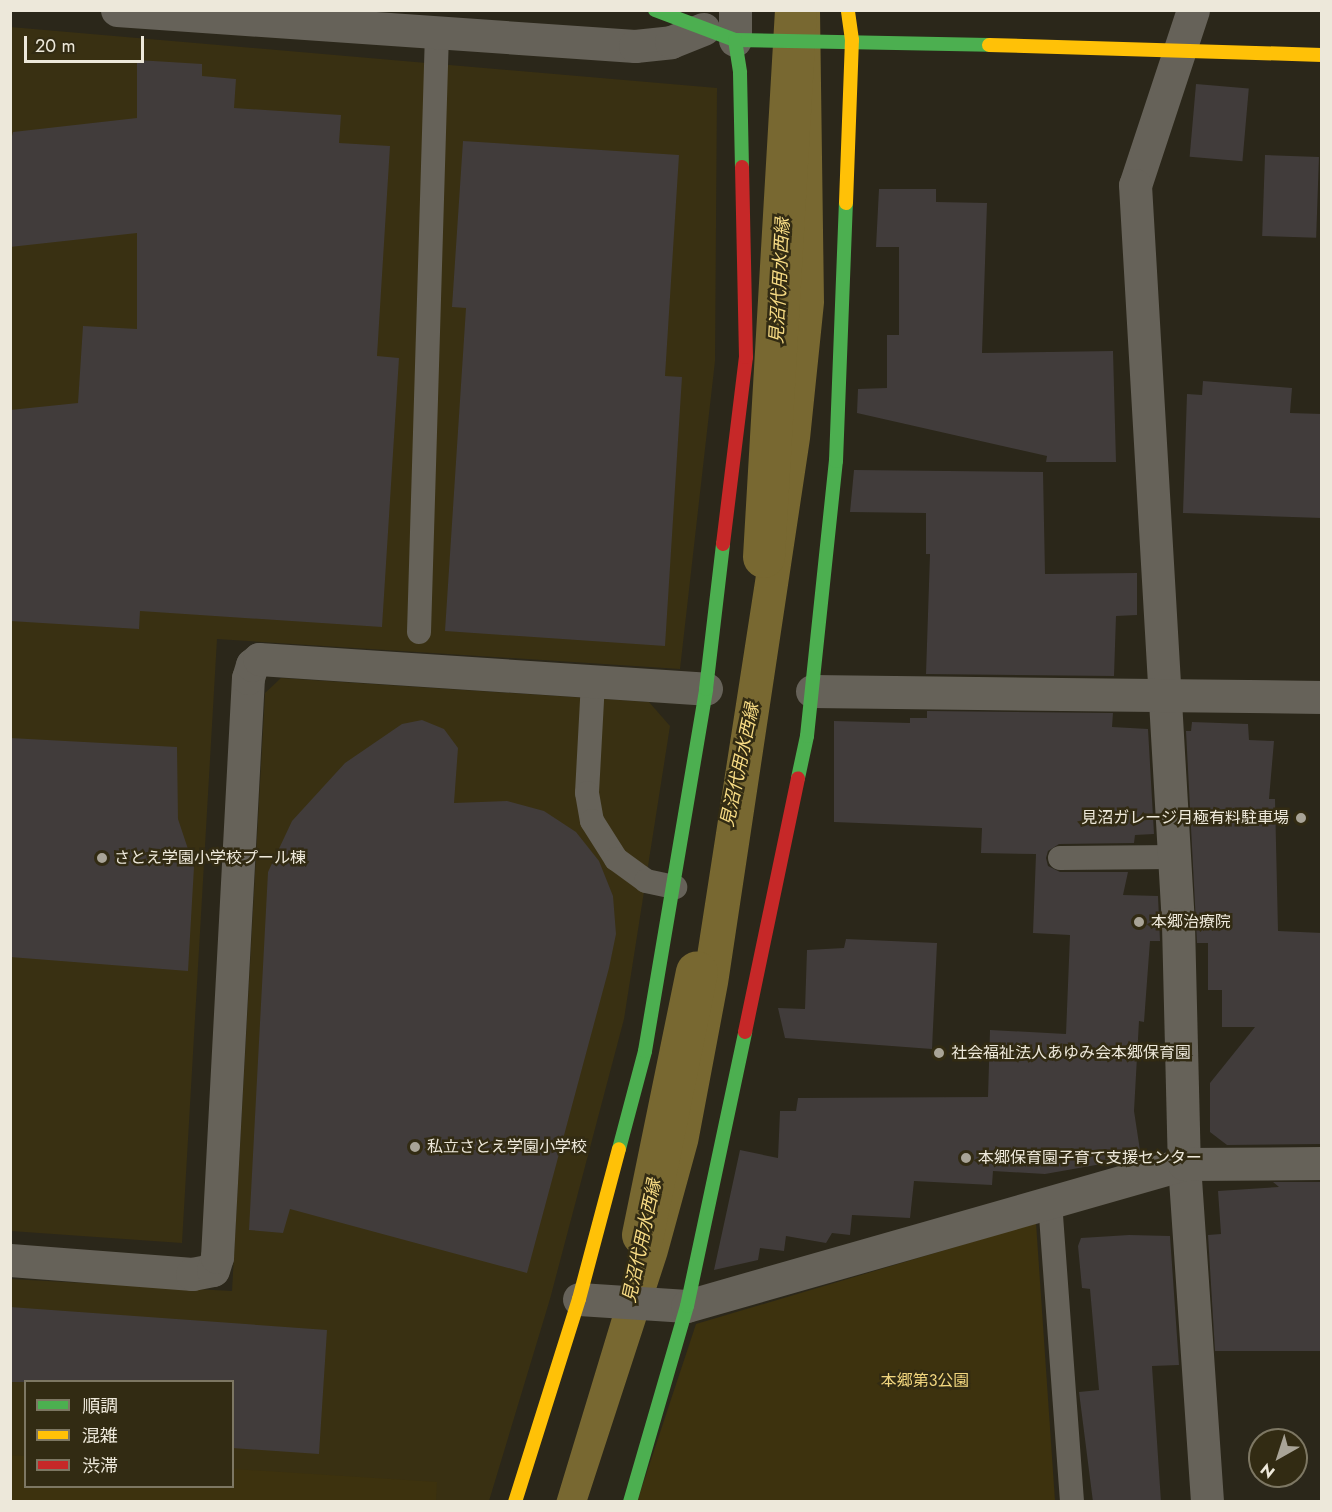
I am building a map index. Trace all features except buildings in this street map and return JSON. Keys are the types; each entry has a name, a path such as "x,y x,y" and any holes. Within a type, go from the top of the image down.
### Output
{"street":[{"path":"117,10 634,46 671,42 704,29"},
{"path":"655,10 704,29 745,30 835,40 1322,55"},
{"path":"630,1502 673,1305 807,736 836,461 852,40 848,10"},
{"path":"1193,10 1135,185 1166,693 1184,1164 1207,1502"},
{"path":"515,1502 590,1300 645,1051 675,887 706,689 746,357 740,73 745,30"},
{"path":"10,1260 192,1274 213,1270 252,665 259,658 706,689"},
{"path":"812,691 1166,693 1322,697"},
{"path":"590,1300 673,1305 1184,1164 1322,1163"}],"lane":[{"path":"419,632 437,33"},
{"path":"593,682 586,793 592,821 616,859 646,881 675,887"},
{"path":"1060,858 1174,857"},
{"path":"1050,1202 1072,1502"}],"shaded area":[{"path":"10,27 717,88 715,361 680,669 217,639 182,1243 11,1231"},
{"name":"私立さとえ学園小学校","path":"281,678 649,702 670,726 624,1019 550,1299 489,1501 11,1501 10,1279 232,1291 265,693"}],"green space":[{"name":"本郷第3公園","path":"1036,1223 1055,1501 637,1502 696,1324"},
{"path":"10,1455 24,1456 24,1488 234,1488 234,1469 437,1482 436,1501 11,1501"}],"water":[{"path":"776,11 820,11 824,303 810,439 728,984 698,1143 667,1256 587,1501 556,1502 671,1123 778,433 795,254 792,175 778,86"}],"waterway":[{"name":"見沼代用水西縁","path":"764,557 796,10"},
{"name":"見沼代用水西縁","path":"643,1235 697,973"}],"traffic: fast":[{"path":"655,10 735,40 989,45"},
{"path":"735,40 740,73 742,167"},
{"path":"798,778 807,736 836,461 846,203"},
{"path":"619,1149 645,1051 706,689 723,544"},
{"path":"630,1502 687,1306 745,1032"}],"traffic: slow":[{"path":"846,203 852,40 848,10"},
{"path":"989,45 1322,55"},
{"path":"515,1502 579,1299 619,1149"}],"traffic: jam":[{"path":"723,544 746,357 742,167"},
{"path":"745,1032 798,778"}],"place":[{"name":"見沼ガレージ月極有料駐車場","path":"1301,818"},
{"name":"さとえ学園小学校プール棟","path":"102,858"},
{"name":"本郷治療院","path":"1139,922"},
{"name":"社会福祉法人あゆみ会本郷保育園","path":"939,1053"},
{"name":"私立さとえ学園小学校","path":"415,1147"},
{"name":"本郷保育園子育て支援センター","path":"966,1158"}]}
